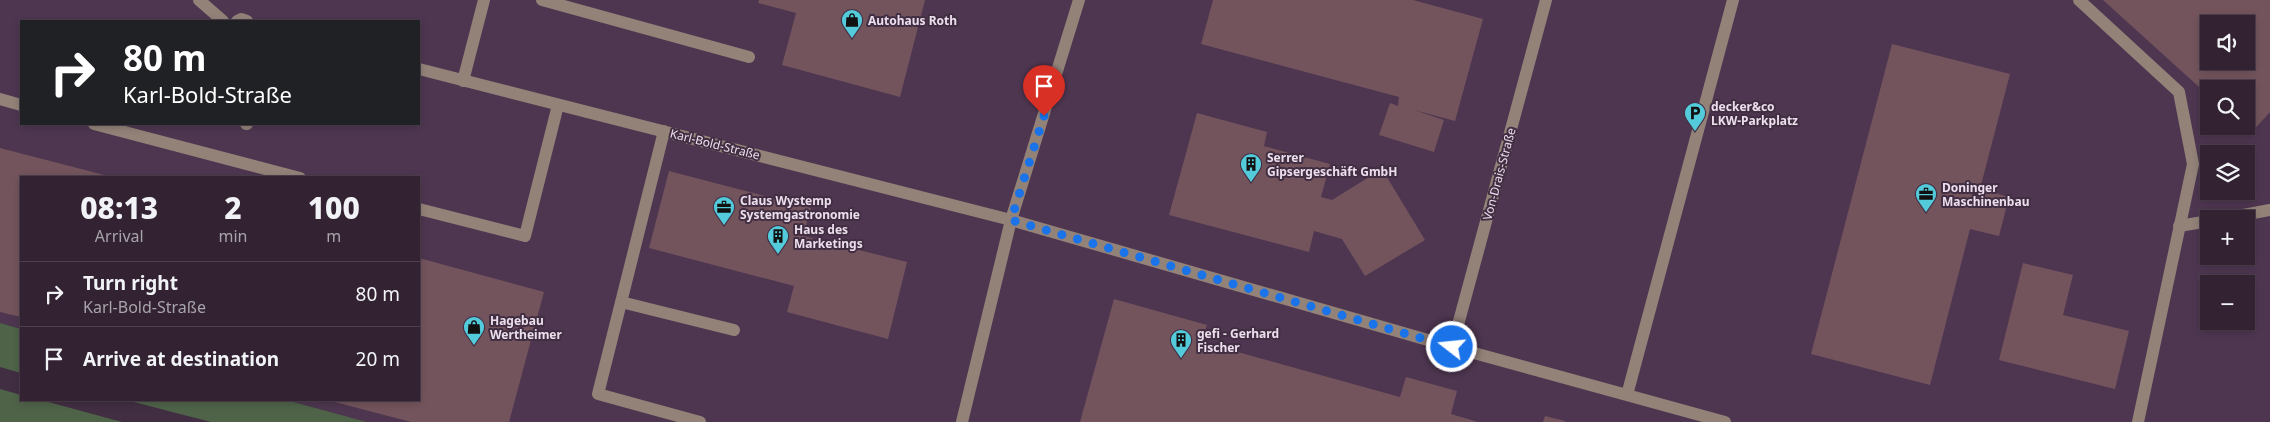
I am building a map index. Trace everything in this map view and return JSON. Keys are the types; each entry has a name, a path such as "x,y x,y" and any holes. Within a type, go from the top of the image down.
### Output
{"street":[{"path":"199,0 222,20"},
{"path":"463,81 484,0"},
{"path":"542,0 749,58"},
{"path":"962,422 1011,220 1078,0"},
{"name":"Von-Drais-Straße","path":"1452,347 1546,0"},
{"path":"1626,395 1733,0"},
{"path":"2079,0 2179,92 2193,164 2138,422"},
{"name":"Karl-Bold-Straße","path":"420,69 1011,220"},
{"path":"0,99 20,105"},
{"path":"420,208 525,236 558,105"},
{"path":"98,125 292,176"},
{"path":"664,131 598,394 700,422"},
{"path":"2255,213 2270,210"},
{"path":"1011,220 1452,347 1725,422"},
{"path":"2179,226 2200,222"},
{"path":"621,302 734,330"}],"shaded area":[{"path":"0,0 2270,0 2270,422 367,422 290,401 420,401 420,176 20,176 20,329 0,323"}],"green space":[{"path":"0,323 20,329 20,373 0,367"},
{"path":"0,389 20,395 20,401 45,401 122,422 0,422"},
{"path":"130,401 290,401 367,422 211,422"}],"building":[{"name":"Autohaus Roth","path":"759,0 925,0 900,97 782,65 796,13 758,3"},
{"path":"1213,0 1413,0 1483,19 1455,121 1414,110 1444,120 1434,152 1379,135 1390,103 1398,106 1399,97 1201,44"},
{"path":"2103,0 2270,0 2270,112 2255,128 2255,80 2200,80 2200,88"},
{"name":"Doninger Maschinenbau","path":"1892,44 2010,74 1980,189 2009,197 1999,236 1970,229 1930,385 1811,354"},
{"name":"Serrer Gipsergeschäft GmbH","path":"1197,113 1267,132 1264,146 1330,164 1321,197 1332,200 1382,169 1425,240 1365,276 1342,239 1314,231 1309,252 1169,215"},
{"path":"0,148 108,176 20,176 20,317 0,312"},
{"name":"Haus des Marketings","path":"669,171 811,208 803,236 907,262 888,339 787,312 794,286 649,248"},
{"name":"Hagebau Wertheimer","path":"420,258 544,292 509,422 411,422 331,401 420,401"},
{"path":"2023,263 2073,275 2063,315 2129,331 2115,389 1999,360"},
{"name":"gefi - Gerhard Fischer","path":"1114,299 1207,325 1201,342 1400,397 1406,377 1457,391 1451,414 1478,422 1080,422"},
{"path":"1545,416 1565,421 1565,422 1543,422"}],"place":[{"name":"Autohaus Roth","path":"852,39"},
{"name":"decker&co LKW-Parkplatz","path":"1695,132"},
{"name":"Serrer Gipsergeschäft GmbH","path":"1251,183"},
{"name":"Doninger Maschinenbau","path":"1926,213"},
{"name":"Claus Wystemp Systemgastronomie","path":"724,226"},
{"name":"Haus des Marketings","path":"778,255"},
{"name":"Hagebau Wertheimer","path":"474,346"},
{"name":"gefi - Gerhard Fischer","path":"1181,359"}],"route":[{"path":"1044,116 1011,220 1452,347"}]}
